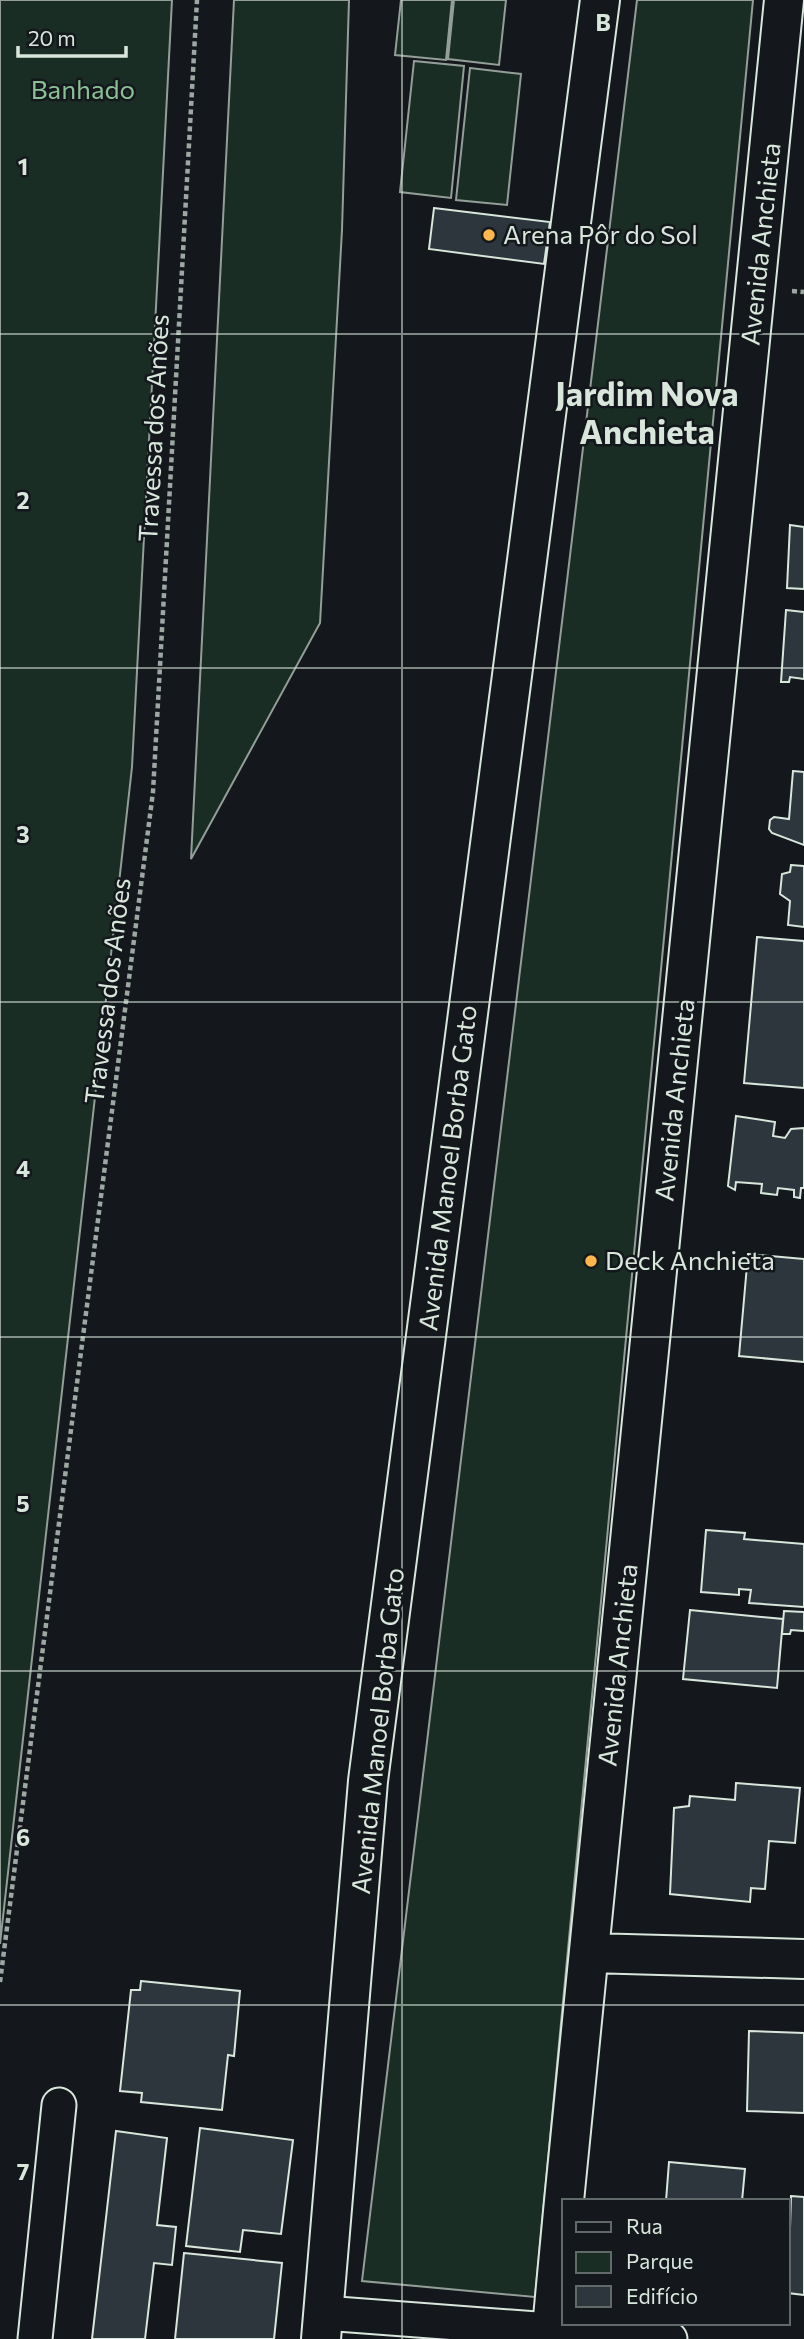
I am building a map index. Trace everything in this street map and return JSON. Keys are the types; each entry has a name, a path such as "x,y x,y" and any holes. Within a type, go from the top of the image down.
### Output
{"main road":[{"name":"Avenida Manoel Borba Gato","path":"322,2326 368,1781 600,0"},
{"name":"Avenida Anchieta","path":"564,2199 784,0"},
{"path":"590,1953 804,1959"},
{"name":"Avenida Anchieta","path":"551,2335 562,2222"}],"street":[{"path":"35,2339 59,2105"},
{"path":"322,2326 670,2339"}],"path":[{"name":"Travessa dos Anões","path":"0,1982 153,792 197,0"}],"green space":[{"name":"Banhado","path":"0,0 172,0 132,767 0,1944"},
{"path":"234,0 349,0 342,230 320,623 191,859"},
{"path":"401,0 452,0 446,60 395,55"},
{"path":"454,0 506,0 499,65 448,59"},
{"path":"637,0 753,0 535,2297 362,2281"},
{"path":"414,61 464,66 451,198 400,192"},
{"path":"470,68 521,74 507,205 456,200"}],"building":[{"name":"Arena Pôr do Sol","path":"434,208 550,222 544,264 429,249"},
{"path":"790,525 804,527 804,589 787,588"},
{"path":"786,610 804,612 804,679 790,677 789,682 781,682"},
{"path":"793,771 804,772 804,845 772,833 769,829 770,820 774,817 789,819"},
{"path":"791,865 804,866 804,927 788,925 790,901 780,894 782,874 790,872"},
{"path":"757,937 804,941 804,1088 744,1083"},
{"path":"736,1116 775,1122 773,1136 785,1138 791,1129 804,1128 804,1188 801,1188 800,1198 794,1197 794,1190 778,1188 777,1195 761,1193 762,1184 736,1182 735,1190 728,1186"},
{"path":"748,1254 804,1259 804,1362 739,1356"},
{"path":"706,1530 745,1533 744,1539 804,1544 804,1607 749,1603 751,1590 739,1589 739,1595 701,1592"},
{"path":"690,1610 783,1619 777,1688 683,1679"},
{"path":"784,1611 804,1612 804,1631 791,1630 790,1634 782,1634"},
{"path":"736,1783 800,1788 795,1843 769,1841 765,1889 751,1888 750,1902 670,1894 674,1808 689,1806 690,1796 735,1800"},
{"path":"141,1981 240,1991 234,2056 228,2055 222,2110 141,2102 142,2093 120,2091 131,1990 140,1990"},
{"path":"749,2031 804,2033 804,2113 747,2111"},
{"path":"200,2128 293,2140 281,2234 243,2230 240,2252 186,2246"},
{"path":"116,2131 167,2138 157,2225 176,2227 172,2265 154,2263 145,2339 92,2339"},
{"path":"669,2162 745,2169 742,2199 666,2199"},
{"path":"791,2196 804,2197 804,2295 790,2293"},
{"path":"184,2253 282,2263 274,2339 175,2339"}],"place":[{"name":"Arena Pôr do Sol","path":"489,235"},
{"name":"Deck Anchieta","path":"591,1261"}],"district":[{"name":"Jardim Nova Anchieta","path":"647,413"}]}
